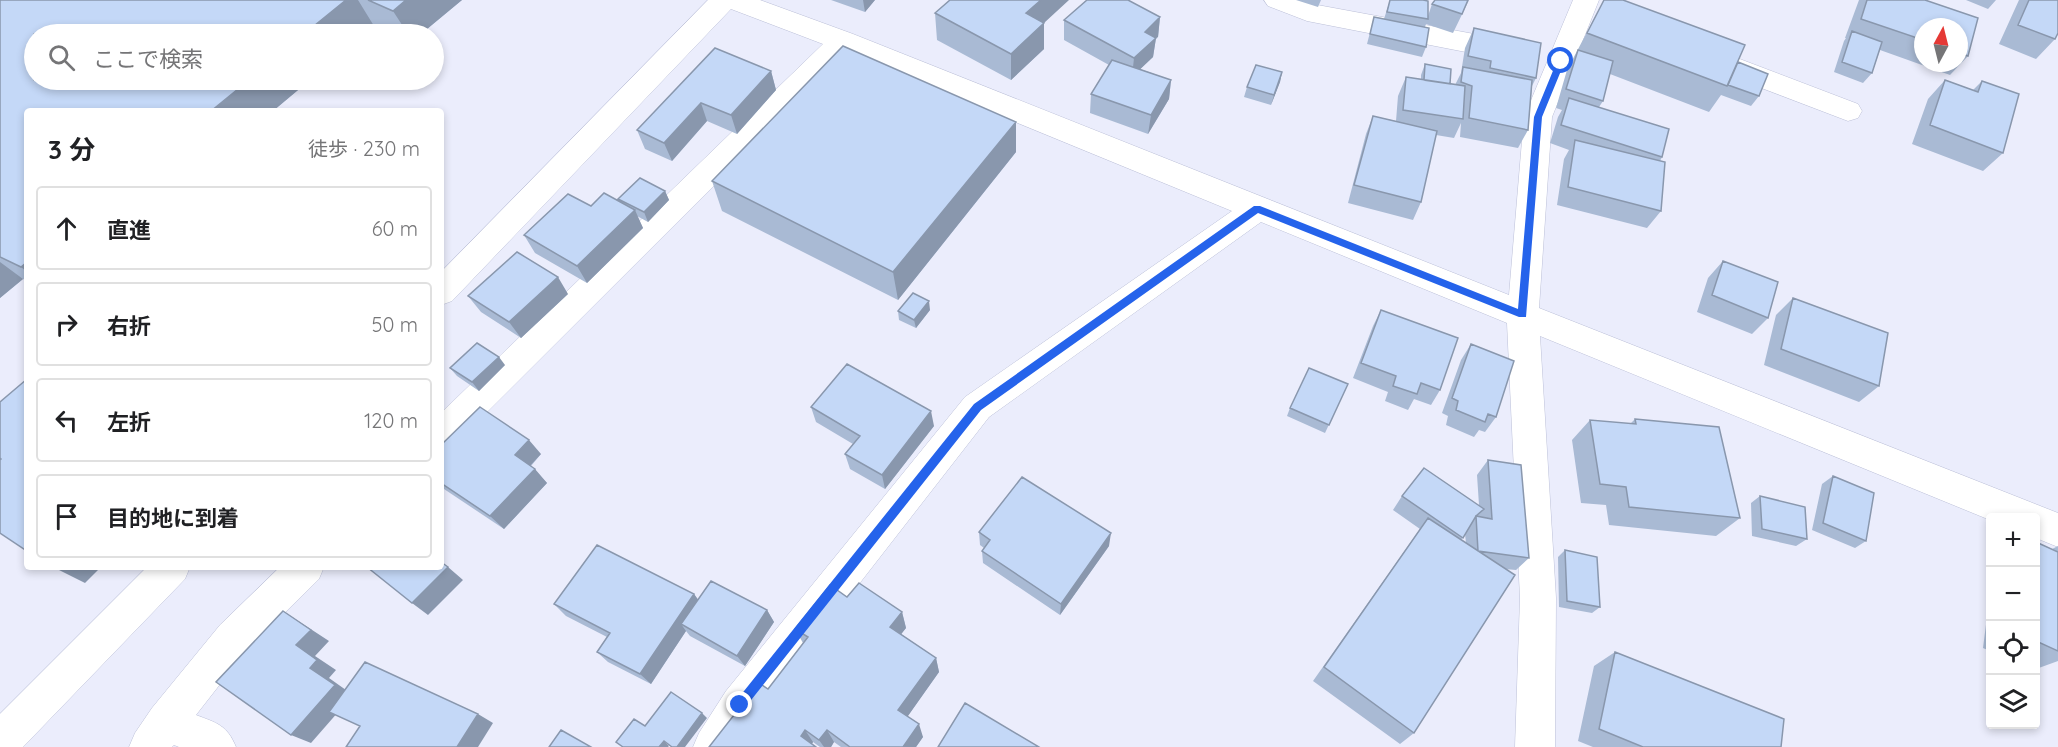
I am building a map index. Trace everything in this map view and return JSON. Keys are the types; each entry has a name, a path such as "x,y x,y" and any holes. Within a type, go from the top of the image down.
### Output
{"street":[{"path":"444,289 724,0"},
{"path":"733,0 843,42 2014,513"},
{"path":"1277,0 1307,12 1561,61"},
{"path":"1535,747 1538,598 1523,315 1538,117 1561,61 1591,9"},
{"path":"444,432 843,42"},
{"path":"1704,55 1848,111"},
{"path":"713,747 740,705 977,407 1257,209"},
{"path":"2040,523 2058,530"},
{"path":"0,742 169,570"},
{"path":"157,734 234,638 303,570"},
{"path":"157,734 207,739 216,747"}],"building":[{"path":"0,0 346,0 316,24 24,24 24,90 237,90 215,108 24,108 24,264 21,267 0,257"},
{"path":"368,0 406,0 393,11"},
{"path":"950,0 1041,0 1026,13 1044,23 1011,54 935,13"},
{"path":"1087,0 1128,0 1160,17 1145,32 1156,38 1134,58 1064,20"},
{"path":"1390,0 1428,1 1428,19 1387,12"},
{"path":"1435,0 1468,0 1462,14 1432,4"},
{"path":"1604,0 1623,0 1745,45 1727,86 1587,33"},
{"path":"1867,0 1925,0 1978,18 1968,56 1968,18 1914,18 1914,37 1861,19"},
{"path":"2029,0 2058,0 2058,33 2055,39 2018,25"},
{"path":"1374,17 1429,28 1426,47 1370,34"},
{"path":"1474,28 1541,43 1536,78 1490,68 1491,61 1468,56"},
{"path":"1852,31 1882,42 1872,73 1842,62"},
{"path":"843,46 1016,122 893,272 712,181"},
{"path":"715,48 771,71 731,115 701,103 664,143 637,130"},
{"path":"1578,50 1613,61 1603,101 1566,89"},
{"path":"1112,60 1171,80 1151,115 1091,94"},
{"path":"1738,62 1768,74 1759,96 1728,85"},
{"path":"1425,64 1451,69 1450,84 1424,80"},
{"path":"1256,65 1282,72 1274,95 1247,87"},
{"path":"1463,67 1532,80 1528,130 1469,118 1472,86 1461,82"},
{"path":"1406,77 1465,86 1463,119 1403,110"},
{"path":"1945,80 1978,92 1982,81 2019,94 2003,153 1930,125"},
{"path":"1569,98 1669,129 1662,157 1561,125"},
{"path":"1373,116 1437,131 1421,202 1354,185"},
{"path":"1575,140 1665,162 1661,211 1568,187"},
{"path":"640,178 665,191 644,212 618,199"},
{"path":"604,193 635,210 577,266 524,235 568,194 591,206"},
{"path":"517,252 558,277 509,322 468,296"},
{"path":"1723,261 1778,282 1768,318 1712,295"},
{"path":"913,293 929,301 914,320 898,311"},
{"path":"1793,298 1888,333 1879,386 1781,349"},
{"path":"1381,310 1458,338 1440,390 1421,383 1417,394 1393,386 1396,376 1361,363"},
{"path":"477,343 499,357 472,382 450,368"},
{"path":"1471,344 1514,361 1496,417 1488,414 1485,422 1456,410 1458,401 1452,398"},
{"path":"847,364 931,411 882,475 845,454 860,436 811,407"},
{"path":"1309,368 1348,384 1329,425 1290,408"},
{"path":"24,382 24,549 0,533 0,402"},
{"path":"480,407 529,440 515,455 535,469 490,516 444,485 444,442"},
{"path":"1635,419 1719,427 1740,518 1629,507 1626,487 1600,484 1590,420 1636,424"},
{"path":"1488,460 1521,465 1529,558 1478,551 1476,516 1492,519"},
{"path":"1424,468 1484,509 1476,516 1463,538 1402,496"},
{"path":"1833,476 1874,493 1866,541 1823,523"},
{"path":"1022,477 1111,533 1061,604 982,551 990,540 979,532"},
{"path":"1760,496 1805,507 1807,539 1762,529"},
{"path":"1428,518 1515,575 1414,733 1324,667"},
{"path":"2040,544 2058,552 2058,651 2040,643"},
{"path":"597,545 694,594 640,674 597,652 610,633 554,604"},
{"path":"1565,550 1597,557 1600,607 1567,601"},
{"path":"444,564 448,567 412,603 371,570 444,570"},
{"path":"711,581 767,610 737,656 681,624"},
{"path":"859,583 902,612 890,627 936,658 898,710 919,724 903,747 850,747 827,730 819,740 805,730 801,736 816,747 709,747 759,683 768,689 808,637 795,629 830,585 847,597"},
{"path":"283,611 311,630 296,645 317,660 310,668 335,685 291,735 216,682"},
{"path":"1615,652 1784,719 1781,747 1643,747 1599,729"},
{"path":"365,662 478,714 457,747 346,747 360,726 329,712"},
{"path":"671,692 702,713 677,747 672,747 664,741 659,747 623,747 616,742 634,719 645,726"},
{"path":"965,703 1039,747 938,747"},
{"path":"561,730 591,747 549,747"}],"route":[{"path":"740,705 977,407 1257,209 1523,315 1538,117 1561,61"}]}
